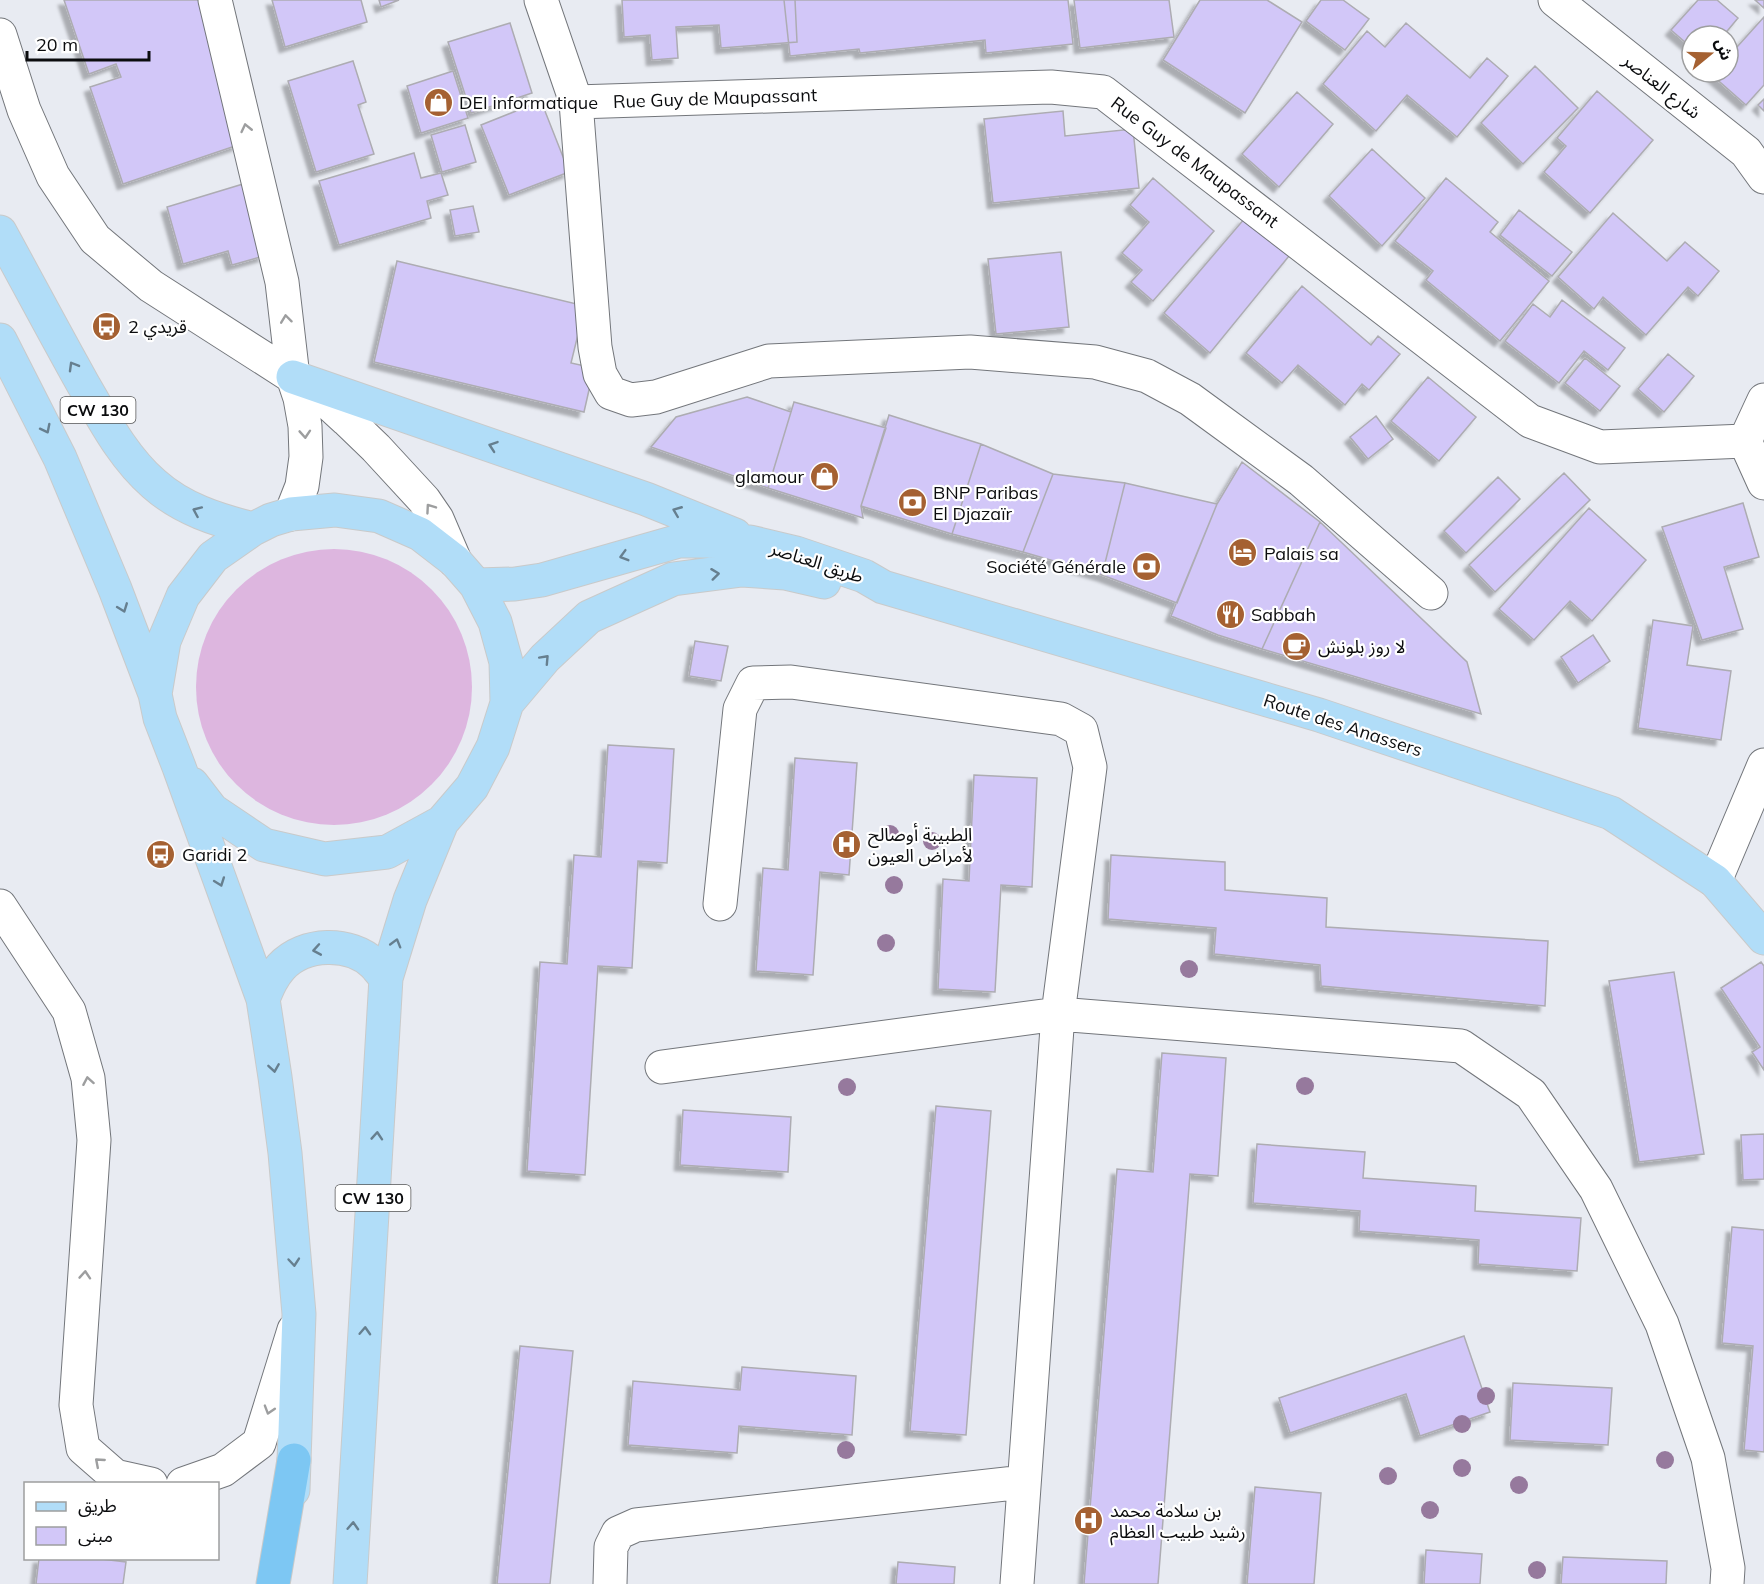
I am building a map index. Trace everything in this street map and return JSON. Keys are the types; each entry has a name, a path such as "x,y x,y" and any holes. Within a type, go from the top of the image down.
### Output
{"highway":[{"path":"273,1584 294,1460"}],"main road":[{"name":"CW 130","path":"0,232 71,362 130,460 155,486 185,506 218,520 253,529"},
{"name":"CW 130","path":"0,340 60,458 115,589 155,694"},
{"path":"293,377 646,499 750,542"},
{"path":"179,767 212,810 264,845 324,859 387,852 442,822 471,787 494,747 507,703 506,662 495,622 476,585 455,561 420,534 379,516 335,510 291,514 253,529 213,557 183,596 164,640 155,694 160,718 263,999 275,1077 285,1153 299,1314 290,1584"},
{"name":"طريق العناصر","path":"476,585 515,584 542,580 679,541 750,542 844,568 874,580 883,587"},
{"name":"طريق العناصر","path":"507,703 545,658 589,617 673,579 742,570 785,573 864,588 883,587"},
{"name":"Route des Anassers","path":"883,587 1319,715 1611,813 1714,881 1764,938"},
{"name":"CW 130","path":"350,1584 386,978 410,900 442,822"},
{"path":"263,999 270,981 282,965 299,954 318,948 337,948 357,953 373,963 386,978"}],"street":[{"path":"215,0 282,282 293,377 303,417 306,457 302,486 291,514"},
{"path":"541,0 576,102 595,347 600,374 611,393 632,400 656,397 769,360 970,352 1095,362 1147,376 1190,399 1301,480 1431,593"},
{"name":"شارع العناصر","path":"1555,0 1746,152 1764,177"},
{"path":"0,35 24,110 53,176 94,239 151,286 293,377 347,420 424,500 437,519 455,561"},
{"name":"Rue Guy de Maupassant","path":"576,102 1051,87 1103,92 1530,421 1600,447 1745,441"},
{"path":"1764,400 1745,441 1764,483"},
{"path":"720,904 740,709 753,683 791,682 1061,719 1081,730 1090,767 1058,1014 1017,1584"},
{"path":"1714,881 1764,765"},
{"path":"0,906 69,1011 88,1078 94,1140 76,1405 83,1448 115,1476 142,1482"},
{"path":"662,1067 1058,1014 1461,1046 1531,1094 1596,1189 1662,1324 1708,1458 1728,1568 1727,1584"},
{"path":"189,1482 223,1470 259,1443 299,1314"},
{"path":"610,1584 611,1547 618,1533 636,1525 1023,1482"}],"shaded area":[{"path":"348,549 387,559 399,565 422,580 441,599 462,634 470,660 472,687 470,714 462,740 449,764 432,785 411,802 387,815 348,825 320,825 281,815 269,809 246,794 227,775 206,740 198,714 196,673 206,634 212,622 227,599 246,580 281,559 307,551"}],"building":[{"path":"64,0 204,0 238,145 123,184 90,87 121,77 116,64 89,74"},
{"path":"272,0 361,0 367,22 285,47"},
{"path":"379,0 399,0 381,7"},
{"path":"622,0 795,0 797,42 721,48 719,25 676,27 678,58 652,60 650,35 624,37"},
{"path":"784,0 1068,0 1073,44 986,53 985,40 860,53 859,49 790,56"},
{"path":"1074,0 1169,0 1174,37 1080,48"},
{"path":"1200,0 1267,0 1302,22 1245,113 1163,60"},
{"path":"1321,0 1343,0 1369,19 1345,50 1306,21"},
{"path":"1698,0 1717,0 1738,18 1733,24 1680,24 1680,38 1671,30"},
{"path":"1755,0 1764,0 1764,8"},
{"path":"1764,17 1764,85 1746,105 1722,84 1740,84 1740,44"},
{"path":"510,23 532,93 471,113 448,42"},
{"path":"1406,23 1470,78 1487,58 1508,76 1457,137 1407,95 1376,131 1323,84 1367,31 1385,47"},
{"path":"353,61 366,102 358,105 374,154 316,172 288,81"},
{"path":"1535,66 1578,108 1523,164 1481,123"},
{"name":"DEI informatique","path":"453,71 468,118 421,133 407,86"},
{"path":"1597,91 1653,140 1590,213 1544,172 1566,146 1557,138"},
{"path":"1297,92 1333,124 1279,187 1242,154"},
{"path":"1764,99 1764,111 1758,105"},
{"path":"541,101 569,172 509,195 481,125"},
{"path":"1063,111 1065,136 1133,129 1139,188 993,203 984,119"},
{"path":"465,125 476,162 442,172 431,135"},
{"path":"1372,149 1425,198 1382,246 1329,196"},
{"path":"414,153 421,178 441,173 448,195 427,201 431,218 339,245 319,181"},
{"path":"1153,178 1214,231 1153,301 1131,282 1142,270 1122,253 1149,222 1130,205"},
{"path":"1446,178 1498,222 1490,232 1549,281 1500,341 1426,280 1433,271 1395,241"},
{"path":"243,184 264,256 232,265 228,251 183,264 167,207"},
{"path":"473,206 479,232 455,236 450,210"},
{"path":"1519,210 1572,252 1552,276 1500,235"},
{"path":"1613,213 1667,261 1685,242 1719,271 1698,296 1688,287 1646,335 1603,297 1594,309 1558,277"},
{"path":"1245,218 1289,256 1210,353 1164,313"},
{"path":"1061,252 1069,327 996,334 988,259"},
{"path":"397,261 585,306 571,363 594,368 584,412 374,362"},
{"path":"1302,286 1371,345 1378,336 1400,354 1369,390 1362,384 1345,405 1298,365 1282,383 1246,353"},
{"path":"1562,300 1625,348 1608,370 1584,351 1559,383 1505,341 1533,304 1550,317"},
{"path":"1668,354 1694,376 1664,412 1638,389"},
{"path":"1585,358 1620,386 1600,411 1565,383"},
{"path":"1428,377 1476,417 1439,461 1391,421"},
{"path":"747,397 791,412 768,488 651,447 676,417"},
{"path":"794,402 886,428 861,506 863,518 768,488"},
{"path":"889,415 981,444 952,534 861,506"},
{"path":"1376,416 1393,439 1368,459 1350,437"},
{"path":"981,444 1053,474 1023,552 952,534"},
{"path":"1242,462 1320,522 1262,649 1218,635 1171,616 1217,504"},
{"path":"1564,473 1590,500 1495,592 1469,565"},
{"path":"1053,474 1125,483 1102,575 1023,552"},
{"path":"1498,477 1520,499 1466,553 1444,531"},
{"path":"1125,483 1217,504 1177,603 1102,575"},
{"path":"1743,503 1759,557 1724,567 1743,629 1702,640 1662,527"},
{"path":"1589,508 1646,560 1592,621 1570,601 1534,640 1499,609"},
{"path":"1320,522 1467,662 1481,714 1262,649"},
{"path":"1653,620 1693,626 1687,665 1731,671 1721,740 1638,728"},
{"path":"1593,635 1610,661 1578,683 1561,657"},
{"path":"695,641 728,646 721,681 689,676"},
{"path":"608,745 674,749 667,863 638,861 632,968 598,966 585,1175 527,1171 540,962 567,964 574,855 601,857"},
{"path":"795,758 857,763 849,875 820,872 813,975 756,971 763,868 788,870"},
{"path":"974,775 1037,778 1032,887 1001,885 995,992 938,989 943,879 969,881"},
{"path":"1111,855 1225,862 1225,890 1327,898 1326,927 1548,941 1545,1006 1321,986 1320,965 1214,954 1216,928 1108,919"},
{"path":"1761,962 1764,966 1764,1070 1752,1052 1760,1047 1721,988"},
{"path":"1674,972 1704,1154 1639,1162 1609,981"},
{"path":"1162,1053 1226,1058 1218,1176 1190,1174 1158,1584 1084,1584 1117,1169 1153,1172"},
{"path":"936,1106 991,1111 966,1435 910,1431"},
{"path":"683,1110 791,1117 788,1172 680,1165"},
{"path":"1764,1134 1764,1179 1743,1180 1741,1135"},
{"path":"1257,1144 1365,1152 1363,1178 1476,1186 1475,1211 1581,1218 1577,1271 1478,1264 1479,1240 1359,1231 1360,1211 1253,1203"},
{"path":"1732,1227 1764,1230 1764,1452 1744,1450 1753,1346 1722,1343"},
{"path":"1464,1336 1490,1412 1420,1436 1406,1394 1290,1433 1279,1398"},
{"path":"520,1346 573,1351 550,1584 497,1584"},
{"path":"742,1367 856,1376 852,1435 739,1426 737,1453 628,1445 633,1381 740,1390"},
{"path":"1513,1383 1612,1388 1608,1445 1510,1440"},
{"path":"1255,1487 1321,1493 1314,1584 1247,1584"},
{"path":"1426,1550 1482,1554 1480,1584 1424,1584"},
{"path":"1563,1557 1667,1561 1666,1584 1561,1584"},
{"path":"39,1560 126,1562 123,1584 36,1584"},
{"path":"898,1562 955,1567 954,1584 896,1584"}],"place":[{"name":"DEI informatique","path":"438,102"},
{"name":"قريدي 2","path":"107,326"},
{"name":"glamour","path":"825,476"},
{"name":"BNP Paribas El Djazaïr","path":"912,502"},
{"name":"Palais sa","path":"1243,553"},
{"name":"Société Générale","path":"1147,566"},
{"name":"Sabbah","path":"1230,614"},
{"name":"لا روز بلونش","path":"1297,646"},
{"name":"الطبيبة أوصالح لأمراض العيون","path":"847,844"},
{"name":"Garidi 2","path":"161,854"},
{"name":"بن سلامة محمد رشيد طبيب العظام","path":"1089,1520"}]}
